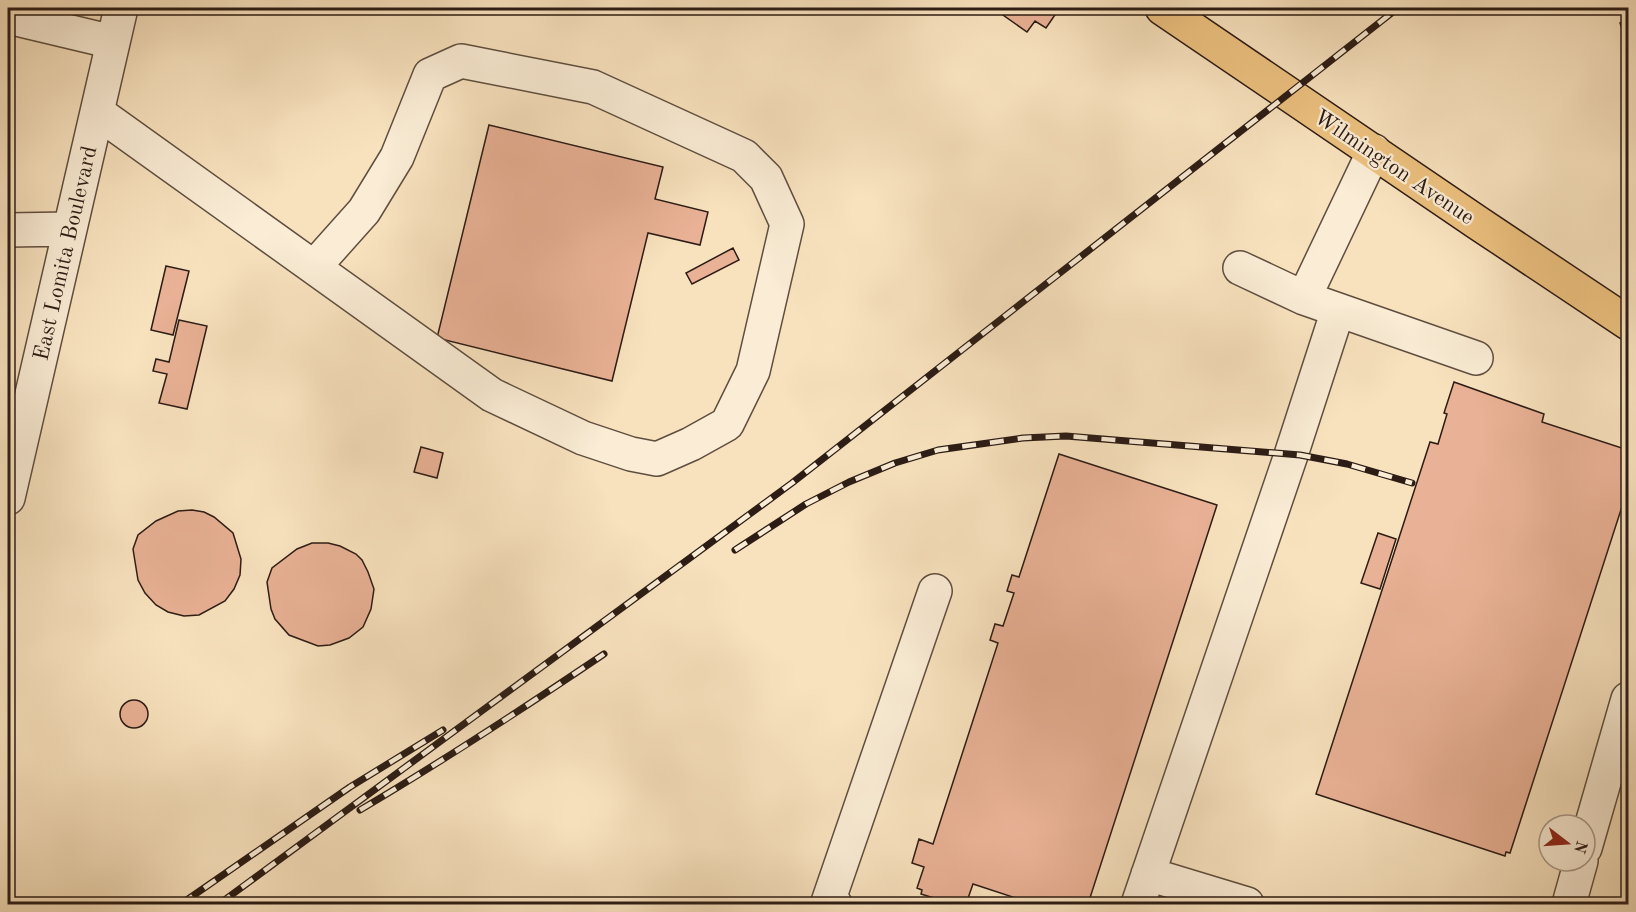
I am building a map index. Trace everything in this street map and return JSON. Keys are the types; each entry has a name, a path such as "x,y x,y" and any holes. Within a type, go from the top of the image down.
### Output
{"main road":[{"name":"Wilmington Avenue","path":"1162,8 1629,323"}],"street":[{"name":"East Lomita Boulevard","path":"8,498 121,8"},
{"path":"8,17 112,42"},
{"path":"97,112 492,395 583,438 631,454 657,459 727,424 753,371 787,224 766,178 744,156 593,87 461,61 430,75 397,157 363,211 314,267"},
{"path":"1304,298 1374,151"},
{"path":"8,230 69,229"},
{"path":"1240,268 1304,298 1476,358"},
{"path":"1138,904 1338,310"},
{"path":"836,904 828,902 935,591"},
{"path":"1595,813 1629,699"},
{"path":"1569,904 1578,873"},
{"path":"1148,874 1247,904"}],"building":[{"path":"993,8 1059,9 1046,28 1035,21 1027,32"},
{"path":"1628,20 1628,47 1620,23"},
{"path":"489,125 663,167 655,199 708,212 700,245 648,233 612,381 437,338"},
{"path":"733,248 739,260 692,284 686,273"},
{"path":"166,266 189,271 173,335 151,330"},
{"path":"179,320 207,326 187,409 159,403 167,374 153,371 156,359 169,362"},
{"path":"1454,382 1544,414 1542,422 1628,450 1628,488 1510,853 1506,852 1505,856 1316,794 1430,442 1438,444 1447,414 1444,413"},
{"path":"421,447 443,453 437,478 414,472"},
{"path":"1059,454 1217,505 1088,904 1034,904 973,884 966,904 953,904 921,894 922,890 917,888 924,867 912,863 919,839 933,844 998,643 990,640 995,624 1003,626 1014,593 1007,591 1012,575 1019,577"},
{"path":"192,510 214,517 233,533 241,559 240,575 225,601 199,615 184,616 168,612 156,605 145,593 138,580 133,549 138,535 156,521 178,511"},
{"path":"1378,533 1396,539 1380,589 1361,583"},
{"path":"312,543 340,546 356,554 362,560 374,589 371,609 363,627 349,638 330,645 318,646 289,635 275,619 271,609 267,582 272,568 297,549"},
{"path":"134,700 144,704 148,714 144,724 134,728 124,724 120,714 124,704"}],"railway":[{"path":"219,904 792,483 1398,8"},
{"path":"735,550 806,504 849,482 895,463 938,450 1023,438 1066,436 1300,455 1347,464 1412,483"},
{"path":"360,810 422,773 604,654"},
{"path":"181,904 350,787 443,730"}]}
